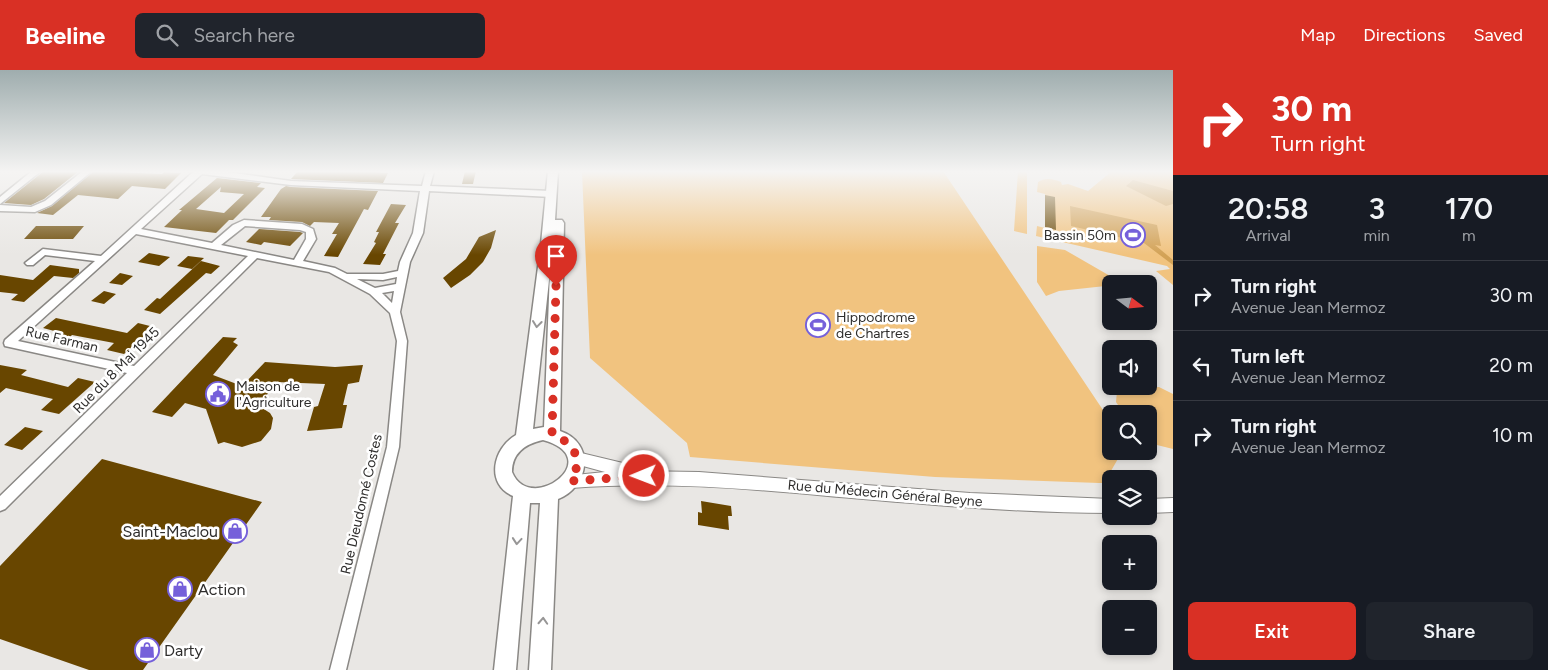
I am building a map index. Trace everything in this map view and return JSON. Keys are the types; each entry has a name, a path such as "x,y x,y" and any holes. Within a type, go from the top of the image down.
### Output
{"main road":[{"path":"524,437 551,199"},
{"path":"552,434 559,199"},
{"path":"533,434 552,434 569,443 577,458 576,474 571,481 562,489 549,494 530,495 512,487 502,469 507,450 524,437 533,434"},
{"path":"505,670 522,492"},
{"path":"540,670 549,494"}],"street":[{"path":"0,208 32,210 53,199"},
{"name":"Rue Farman","path":"5,342 104,259 170,199"},
{"path":"395,312 405,262 418,233 423,199"},
{"path":"214,247 236,227 244,223 302,228 310,231 311,238 297,263"},
{"path":"136,231 254,256 297,263 344,275 364,278 403,273"},
{"path":"30,263 43,252 104,259"},
{"name":"Rue du 8 Mai 1945","path":"0,505 254,256"},
{"path":"344,275 374,292 395,312"},
{"path":"374,292 400,286"},
{"name":"Rue Dieudonné Costes","path":"338,670 393,447 402,341 395,312"},
{"name":"Rue Farman","path":"5,342 136,371"},
{"name":"Rue du Médecin Général Beyne","path":"577,458 617,470 660,476 1026,504 1102,506"},
{"name":"Rue du Médecin Général Beyne","path":"571,481 613,477 660,476"},
{"path":"1157,506 1173,505"}],"shaded area":[{"name":"Hippodrome de Chartres","path":"583,199 962,199 1102,409 1102,460 1117,460 1112,470 1102,470 1102,483 935,477 690,457 687,443 590,358"},
{"path":"1016,199 1027,199 1027,234 1014,231"},
{"path":"1045,199 1173,199 1173,285 1156,271 1170,269 1167,266 1036,236 1037,226 1045,228"},
{"path":"1152,199 1173,199 1173,204 1166,206"},
{"name":"Bassin 50m","path":"1070,206 1157,225 1161,246 1155,245 1173,260 1173,265 1144,243 1071,226"},
{"path":"1037,246 1065,250 1108,275 1102,275 1102,286 1059,291 1046,296 1037,282"},
{"path":"1157,387 1173,394 1173,449 1157,445 1157,405 1118,405 1116,402 1117,395 1157,395"}],"building":[{"path":"9,199 44,199 31,205 4,203"},
{"path":"60,199 73,199 53,215 37,213 52,206"},
{"path":"192,199 207,199 196,209 224,213 239,199 254,199 233,220 229,220 216,233 164,227 182,210 179,210"},
{"path":"274,199 374,199 368,210 364,209 338,257 324,256 337,234 332,234 339,223 314,222 310,226 302,222 269,220 271,217 261,217"},
{"path":"1045,199 1055,199 1056,230 1045,227"},
{"path":"391,204 406,205 395,223 399,223 383,254 386,254 380,265 363,264 376,243 374,242 379,232 376,232"},
{"path":"36,226 84,226 73,239 24,239"},
{"path":"259,229 303,233 290,246 264,242 261,245 246,242"},
{"path":"496,230 491,248 483,262 470,275 451,288 443,278 466,259 479,237"},
{"path":"149,253 170,257 159,266 138,262"},
{"path":"188,256 204,258 192,269 177,266"},
{"path":"201,261 220,266 211,274 206,273 160,314 144,310 157,298 160,299"},
{"path":"50,265 79,269 79,273 73,278 54,276 24,302 11,300 18,294 0,292 0,275 33,280"},
{"path":"120,273 133,276 122,285 109,283"},
{"path":"104,291 116,294 104,304 91,301"},
{"path":"56,318 127,333 138,323 154,327 124,354 107,350 114,343 72,335 69,338 54,335 58,332 43,328"},
{"name":"Maison de l'Agriculture","path":"223,337 237,338 233,342 238,345 213,375 242,386 265,362 335,367 363,365 359,382 348,384 343,405 347,405 342,428 307,431 314,407 318,406 325,384 276,382 259,406 270,413 273,418 271,429 261,441 242,447 224,442 218,444 206,409 185,403 172,417 152,412"},
{"path":"0,365 27,370 21,375 68,387 78,378 95,382 59,414 41,410 53,399 6,388 0,393"},
{"path":"25,427 43,431 22,450 4,445"},
{"path":"102,459 262,502 143,670 89,670 0,639 0,566"},
{"path":"701,501 731,506 732,516 728,516 729,530 698,525 698,512 702,513"}],"place":[{"name":"Bassin 50m","path":"1133,235"},
{"name":"Hippodrome de Chartres","path":"818,325"},
{"name":"Maison de l'Agriculture","path":"218,394"},
{"name":"Saint-Maclou","path":"235,531"},
{"name":"Action","path":"180,589"},
{"name":"Darty","path":"147,650"}],"route":[{"path":"556,286 552,434 569,443 574,450 578,466 576,474 571,481 644,476"}]}
